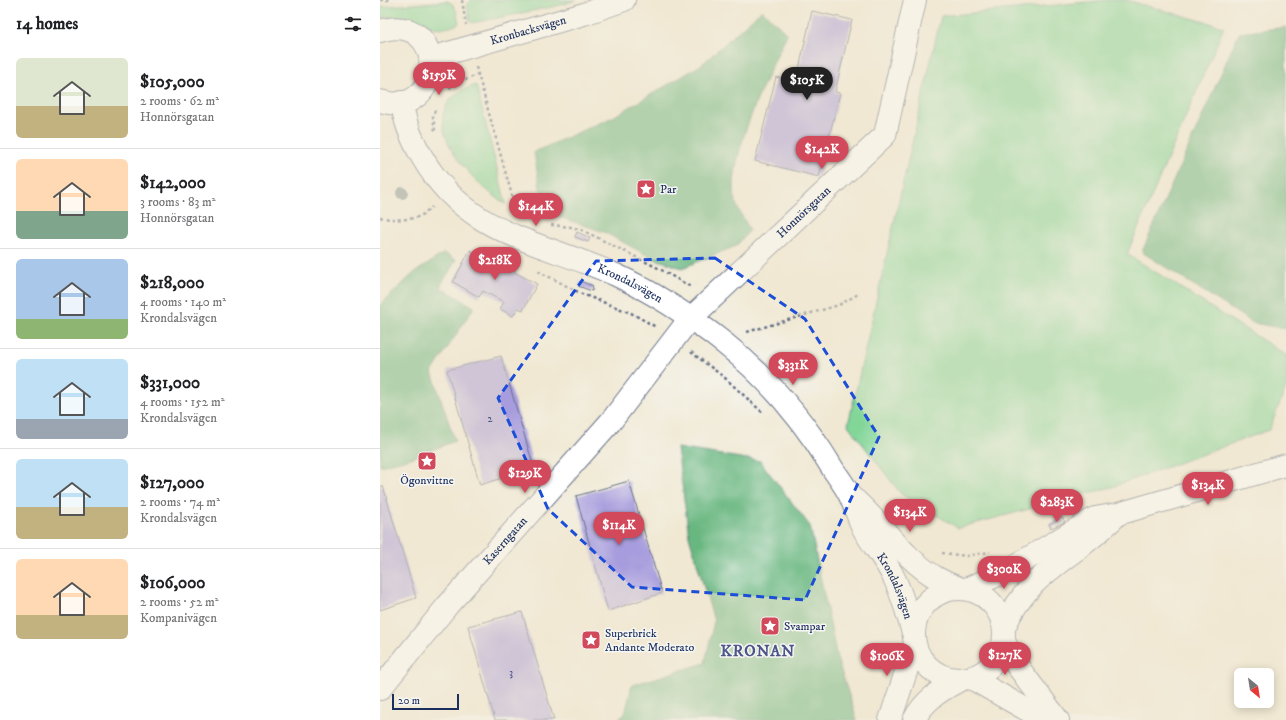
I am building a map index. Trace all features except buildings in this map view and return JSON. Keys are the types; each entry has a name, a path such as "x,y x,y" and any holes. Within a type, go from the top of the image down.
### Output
{"street":[{"name":"Kronbacksvägen","path":"431,58 584,14 624,0"},
{"name":"Honnörsgatan","path":"691,318 885,135 915,0"},
{"path":"380,31 391,28 409,31 418,35 425,42 431,58 432,69 426,86 419,94 402,102 390,104 380,101"},
{"name":"Krondalsvägen","path":"402,102 403,112 414,143 428,168 442,186 460,204 482,221 516,238 616,275 652,294 691,318 737,354 759,374 789,407 816,441 849,494 863,528 894,576 915,641"},
{"name":"Kaserngatan","path":"380,689 448,606 612,420 691,318"},
{"path":"890,720 915,641 917,616 928,601 944,591 963,589 1005,572 1095,518 1118,514 1286,466"},
{"name":"Krondalsvägen","path":"849,494 875,518 893,541 914,560 936,577 963,589"},
{"path":"914,720 926,701 936,693 966,678 978,675 992,666 1002,650 1004,634 1020,599 1034,583 1065,557 1102,531 1118,514"},
{"path":"963,589 978,592 992,603 1002,618 1004,634 1015,663 1058,720"},
{"path":"915,641 919,654 932,670 946,677 966,678 1028,711 1054,720"}],"path":[{"path":"380,0 389,0"},
{"path":"462,0 478,74 513,199 525,218"},
{"path":"447,91 456,84 478,74"},
{"path":"414,143 435,133 433,116 435,107"},
{"path":"380,216 399,218 416,217 429,209"},
{"path":"546,224 571,226 606,241 686,283 708,301"},
{"path":"535,269 582,294 631,313 656,326 724,378 765,416"},
{"path":"743,333 768,328 831,308 860,293"},
{"path":"937,552 953,556 966,556 992,552"}],"highlighted area":[{"path":"715,258 805,319 879,437 805,600 632,587 548,509 498,398 596,261"}],"green space":[{"path":"471,0 576,0 557,6 472,23 470,21 467,5"},
{"path":"1108,0 1126,0 1224,27 1127,254 1286,355 1286,388 1269,430 1112,487 958,528 901,494 848,425 941,16"},
{"path":"447,1 455,7 459,23 446,28 434,27 401,17 380,18 380,7"},
{"path":"762,10 787,34 760,93 743,139 737,161 734,182 735,200 739,211 750,230 736,246 682,268 652,258 604,232 553,215 540,189 534,152 613,117 701,65"},
{"path":"1286,27 1286,329 1253,323 1142,252 1239,33"},
{"path":"476,85 506,204 482,185 469,172 457,157 448,142 443,126 444,111 452,98 460,92"},
{"path":"444,253 456,260 440,287 474,307 432,372 455,441 411,458 380,466 380,305 414,273"},
{"path":"677,448 760,461 810,526 837,658 857,720 617,720 625,714 632,685 705,663 714,621 689,536"}],"place":[{"name":"Par","path":"646,189"},
{"name":"Ögonvittne","path":"427,461"},
{"name":"Svampar","path":"770,626"},
{"name":"Superbrick Andante Moderato","path":"591,640"}],"district":[{"name":"KRONAN","path":"758,651"}]}
